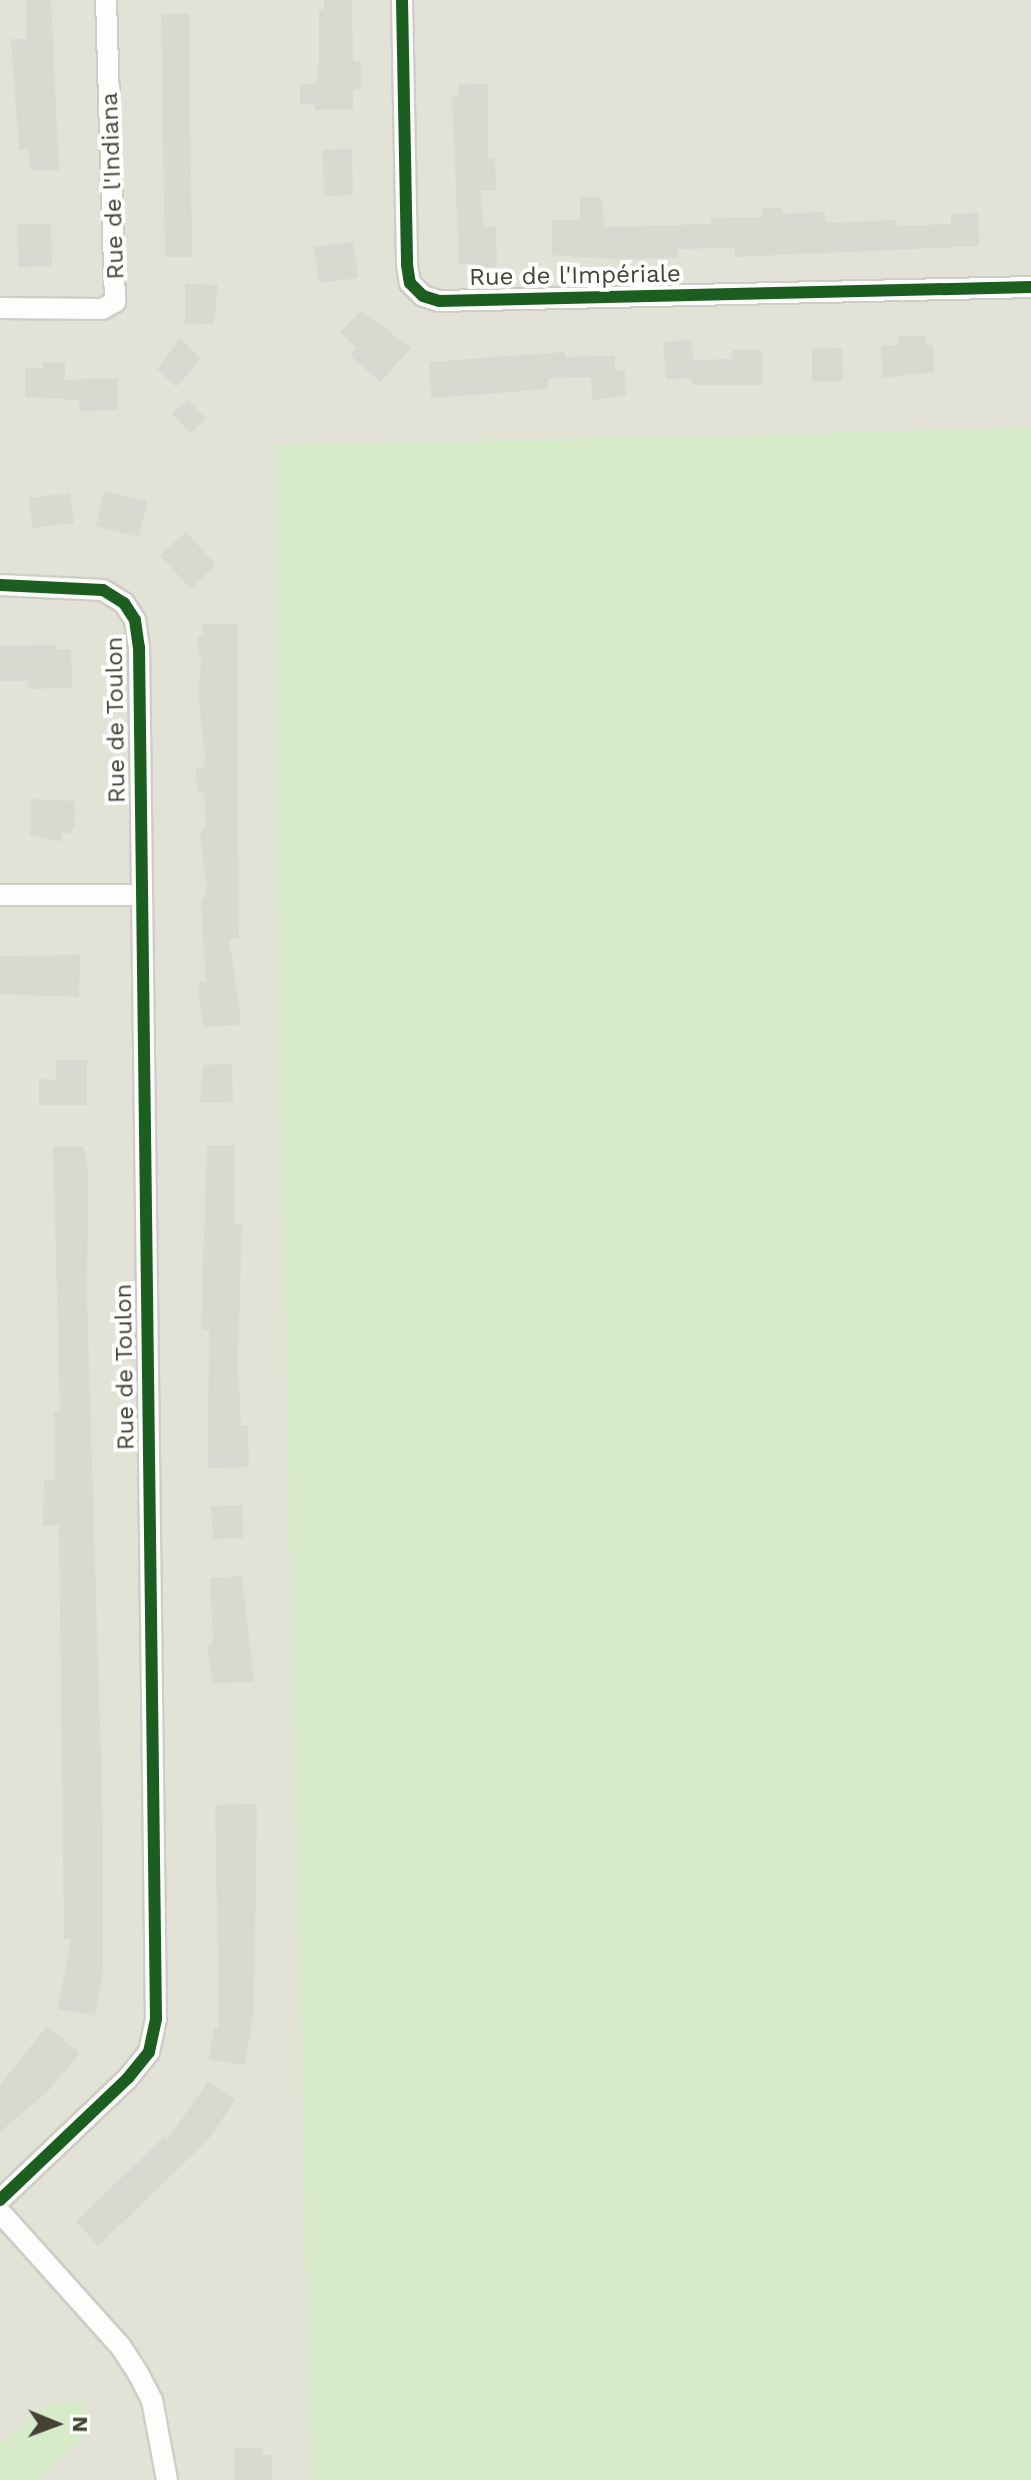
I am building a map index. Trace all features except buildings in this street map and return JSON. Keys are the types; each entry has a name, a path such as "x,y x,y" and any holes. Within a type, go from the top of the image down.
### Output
{"street":[{"name":"Rue de l'Indiana","path":"0,308 102,309 115,302 106,0"},
{"name":"Rue de l'Impériale","path":"402,0 407,265 410,283 423,296 455,301 1031,287"},
{"name":"Rue de Toulon","path":"0,585 103,590 124,603 135,620 156,2019 149,2052 128,2078 0,2200"},
{"path":"0,895 141,895"},
{"path":"0,2212 121,2347 138,2373 152,2400 167,2480"}],"shaded area":[{"path":"0,0 1031,0 1031,428 275,445 279,1054 311,2480 0,2480"}],"green space":[{"path":"1031,428 1031,2480 311,2480 279,1054 275,445"},
{"path":"52,2401 84,2401 83,2437 38,2480 0,2480 0,2444"}],"cycle path":[{"path":"402,0 407,265 410,283 423,296 439,301 1031,287"},
{"path":"0,585 103,590 124,603 135,620 139,647 156,2019 149,2052 128,2078 0,2200"}]}
